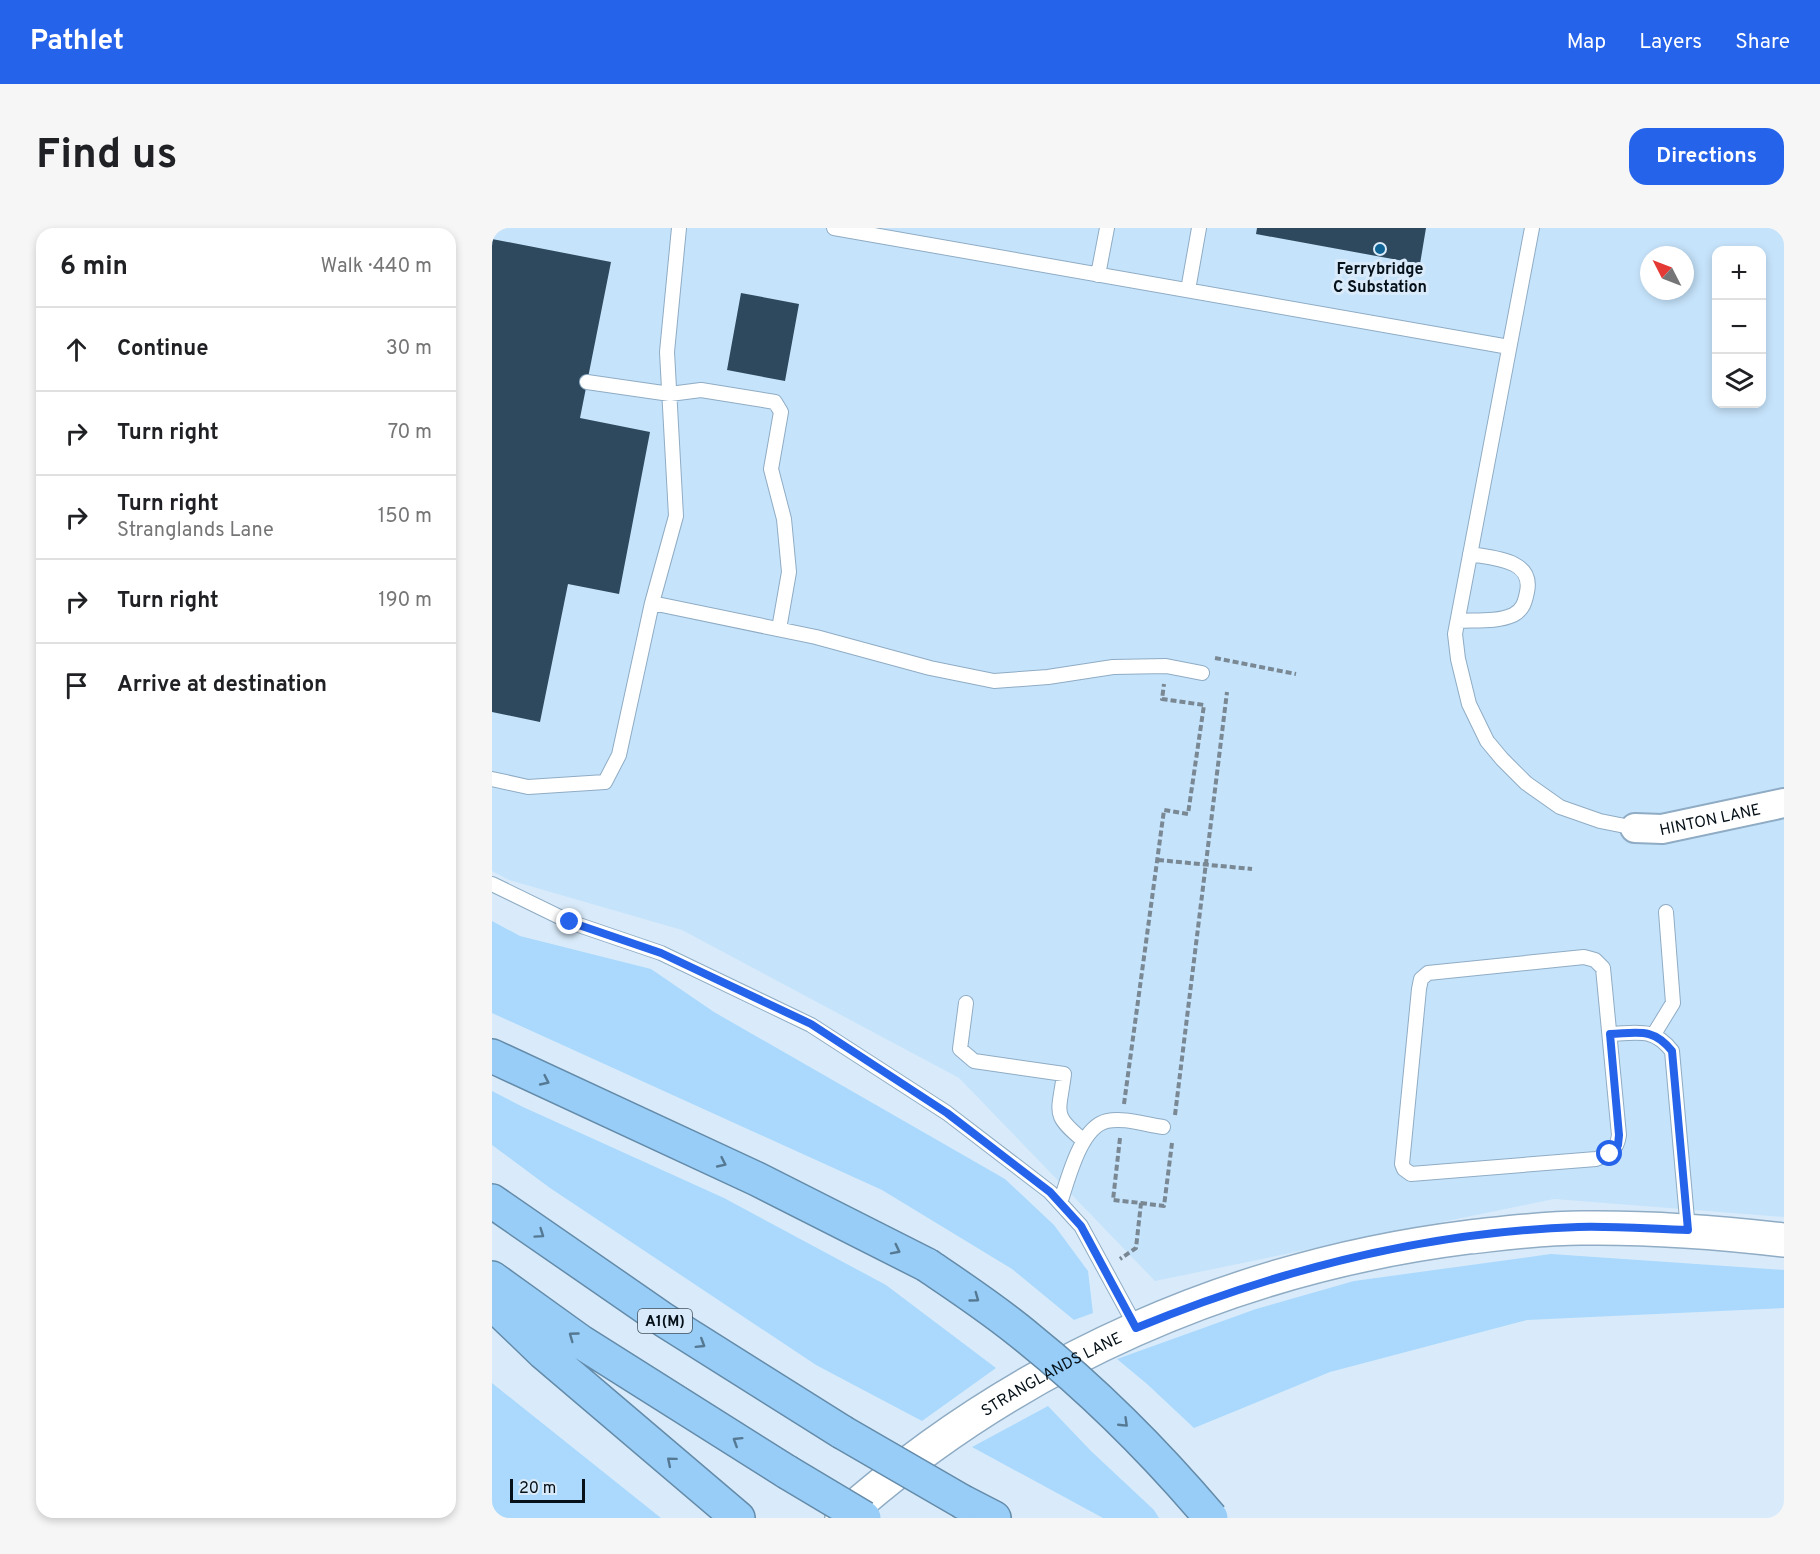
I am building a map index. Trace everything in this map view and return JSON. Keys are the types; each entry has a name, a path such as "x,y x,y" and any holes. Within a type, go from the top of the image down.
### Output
{"highway":[{"path":"492,1056 757,1179 927,1265 1017,1329 1075,1377 1127,1425 1211,1518"},
{"name":"A1(M)","path":"492,1201 664,1320 842,1432 994,1518"},
{"path":"492,1278 581,1342 864,1518"},
{"path":"492,1303 544,1353 735,1515"}],"main road":[{"name":"STRANGLANDS LANE","path":"842,1518 914,1458 967,1420 1022,1386 1078,1355 1136,1328 1195,1303 1265,1280 1326,1263 1437,1241 1579,1227 1688,1230 1784,1240"}],"street":[{"name":"HINTON LANE","path":"1635,828 1662,829 1784,803"}],"lane":[{"path":"492,779 528,787 605,782 620,755 652,603 676,516 667,352 679,228"},
{"path":"834,228 1509,347"},
{"path":"1098,274 1107,228"},
{"path":"1188,290 1199,228"},
{"path":"1532,228 1455,634 1458,659 1469,704 1487,741 1526,783 1560,807 1600,821 1635,828"},
{"path":"587,382 670,394 701,390 775,402 781,412 771,469 784,519 789,572 779,629"},
{"path":"1458,621 1498,619 1514,615 1525,605 1528,586 1523,571 1513,562 1470,554"},
{"path":"652,603 816,637 930,668 994,681 1048,677 1113,667 1166,666 1202,673"},
{"path":"492,884 570,922 661,953 811,1024 947,1113 1050,1192 1081,1226 1136,1328"},
{"path":"1654,1034 1673,1003 1666,912"},
{"path":"1584,957 1595,960 1602,968 1610,1034 1619,1135 1618,1145 1610,1154 1596,1159 1411,1174 1404,1169 1402,1164 1419,989 1421,979 1428,973 1584,957"},
{"path":"966,1003 960,1048 974,1061 1064,1074 1059,1113 1064,1125 1084,1141"},
{"path":"1610,1034 1654,1034 1672,1051 1688,1230"},
{"path":"1060,1203 1084,1141 1099,1124 1110,1120 1163,1127"}],"path":[{"path":"1205,656 1296,674"},
{"path":"1166,666 1162,699 1204,705 1188,814 1164,810 1121,1121 1113,1200 1164,1206 1172,1141"},
{"path":"1174,1118 1227,692"},
{"path":"1158,860 1252,869"},
{"path":"1106,1270 1136,1248 1141,1203"}],"shaded area":[{"path":"492,228 1784,228 1784,1217 1554,1199 1155,1281 959,1078 682,930 509,880 492,871"},
{"path":"492,921 520,936 651,969 714,1012 1005,1179 1054,1225 1088,1271 1093,1313 1074,1320 1012,1269 882,1190 492,1013"},
{"path":"492,1091 724,1198 886,1285 996,1368 922,1421 816,1365 550,1188 492,1145"},
{"path":"1551,1254 1784,1270 1784,1308 1527,1320 1330,1372 1194,1428 1117,1359 1256,1309 1354,1281"},
{"path":"492,1383 661,1518 492,1518"},
{"path":"1048,1406 1091,1451 1154,1510 1159,1518 1103,1518 972,1447"}],"building":[{"name":"Ferrybridge C Substation","path":"1257,228 1426,228 1420,264 1256,234"},
{"path":"492,239 611,262 580,418 650,432 619,594 568,584 540,722 492,712"},
{"path":"741,293 799,304 785,381 727,370"}],"place":[{"name":"Ferrybridge C Substation","path":"1380,249"}],"route":[{"path":"570,922 661,953 811,1024 947,1113 1050,1192 1081,1226 1136,1328 1195,1303 1255,1283 1316,1266 1437,1241 1579,1227 1688,1230 1672,1051 1654,1034 1610,1034 1619,1135 1618,1145 1610,1154"}]}
